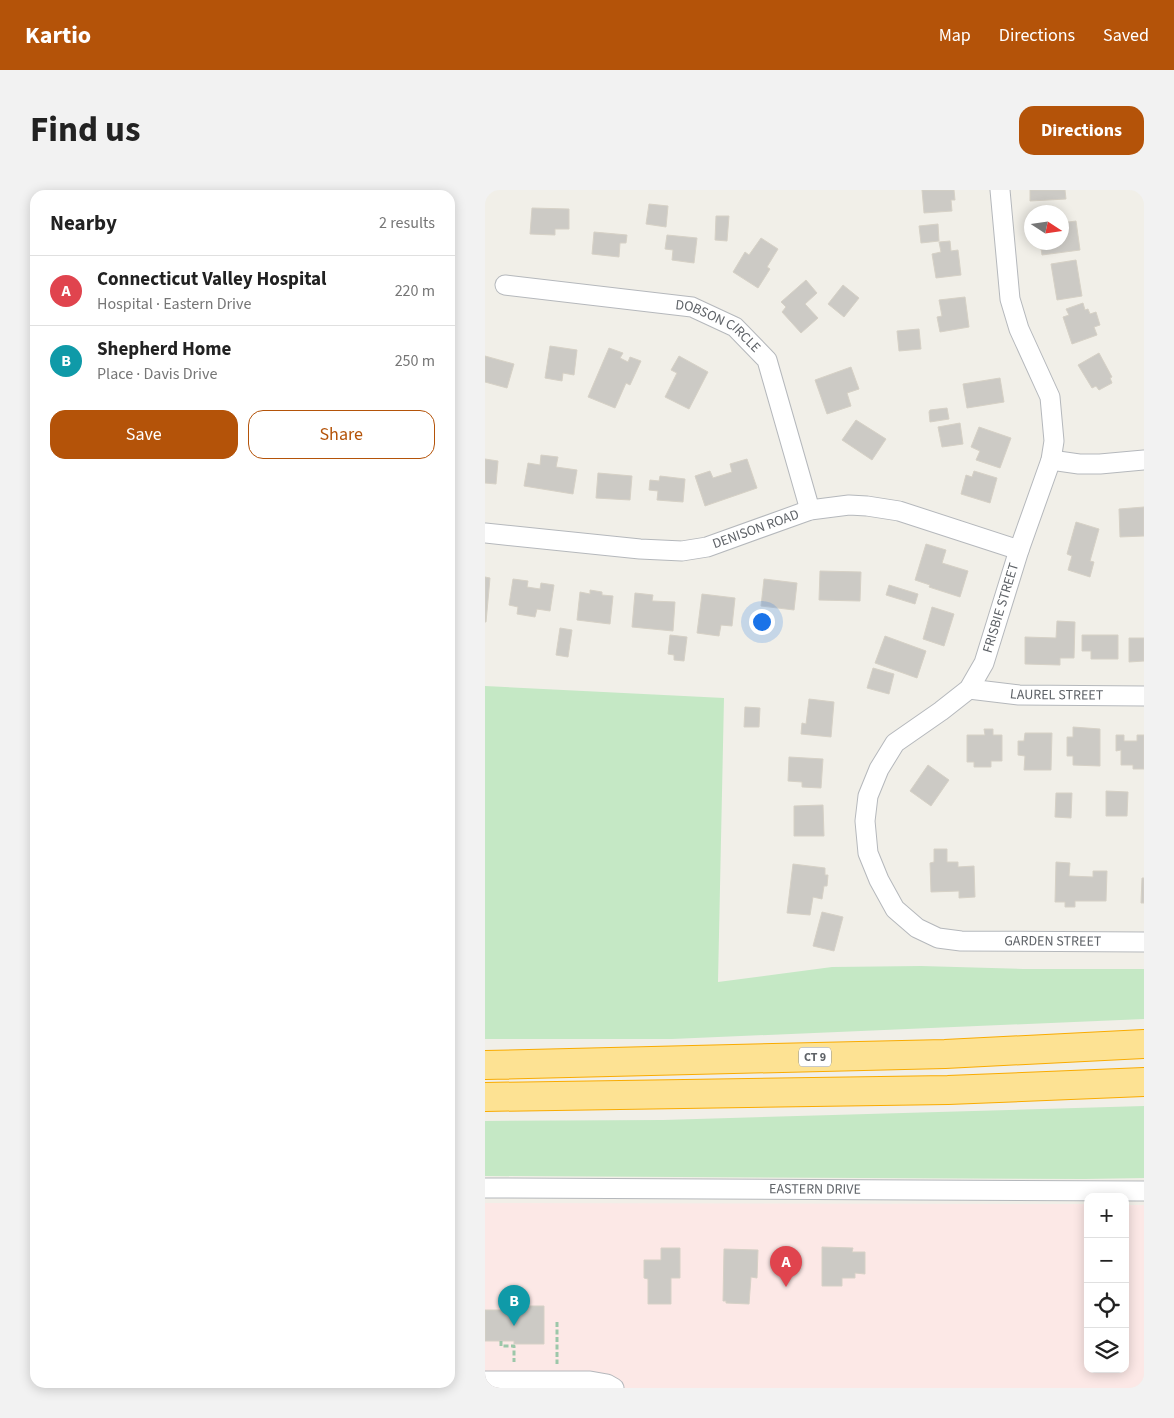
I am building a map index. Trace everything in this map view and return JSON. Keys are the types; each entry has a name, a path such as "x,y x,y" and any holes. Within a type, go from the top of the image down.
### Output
{"highway":[{"name":"CT 9","path":"485,1065 945,1054 1144,1044"},
{"path":"485,1097 958,1090 1144,1082"}],"street":[{"name":"FRISBIE STREET","path":"961,941 938,938 931,935 917,928 895,909 879,880 868,853 865,821 868,796 879,769 895,743 969,689 984,663 1019,550 1051,460 1055,441 1050,397 1019,328 1010,299 999,190"},
{"name":"DOBSON CIRCLE","path":"505,285 692,307 735,327 767,360 811,510"},
{"path":"1051,460 1086,464 1144,460"},
{"name":"DENISON ROAD","path":"485,533 640,549 683,551 716,544 811,510 849,505 899,511 1019,550"},
{"name":"LAUREL STREET","path":"969,689 1019,696 1144,696"},
{"name":"GARDEN STREET","path":"961,941 1144,942"},
{"name":"EASTERN DRIVE","path":"485,1188 1144,1191"},
{"path":"485,1382 591,1381 607,1384 615,1388"}],"path":[{"path":"557,1322 557,1368"},
{"path":"501,1341 501,1346 514,1346 514,1368"}],"shaded area":[{"path":"485,1203 1084,1204 1084,1373 1129,1373 1129,1205 1144,1205 1144,1388 485,1388"}],"green space":[{"path":"485,686 724,698 718,982 832,967 921,966 1023,969 1144,969 1144,1019 672,1039 485,1039"},
{"path":"1144,1106 1144,1178 485,1176 485,1121 663,1120"}],"building":[{"path":"922,190 954,190 955,200 951,200 952,211 924,213"},
{"path":"1030,190 1065,190 1066,199 1030,201"},
{"path":"649,204 668,206 666,227 646,224"},
{"path":"532,208 569,209 569,229 555,229 555,235 530,234"},
{"path":"716,216 729,216 727,241 715,240"},
{"path":"1076,221 1080,250 1042,255 1041,250 1069,250 1069,222"},
{"path":"938,224 939,241 921,243 919,226"},
{"path":"594,232 627,235 626,243 620,243 619,257 592,254"},
{"path":"667,235 697,238 694,263 672,260 673,250 665,249"},
{"path":"761,238 778,249 767,267 770,269 758,288 733,272 745,252 749,255"},
{"path":"950,241 951,251 958,250 961,275 936,278 932,254 941,252 939,242"},
{"path":"1076,260 1082,296 1057,300 1051,264"},
{"path":"806,280 817,293 805,304 818,318 801,333 782,312 786,307 781,302"},
{"path":"843,285 859,298 844,317 828,304"},
{"path":"965,297 969,327 940,332 937,317 942,316 939,300"},
{"path":"1083,303 1085,310 1088,309 1090,314 1096,312 1100,325 1094,327 1097,335 1072,344 1063,317 1069,315 1066,309"},
{"path":"919,329 921,349 899,351 897,331"},
{"path":"550,346 577,350 574,375 563,373 562,381 545,378"},
{"path":"609,348 623,353 620,358 628,362 630,357 641,361 630,385 626,383 615,408 588,397"},
{"path":"1099,353 1112,377 1110,378 1112,383 1099,390 1096,386 1092,388 1078,365"},
{"path":"485,356 514,364 507,388 485,382"},
{"path":"679,356 708,372 689,409 665,397 677,373 671,370"},
{"path":"851,367 859,389 847,393 851,406 827,414 815,380"},
{"path":"1000,378 1004,402 967,408 963,384"},
{"path":"947,408 949,419 930,422 930,410"},
{"path":"856,420 886,439 872,460 842,440"},
{"path":"960,423 963,444 942,447 938,427"},
{"path":"979,427 1011,438 1000,468 976,460 980,451 971,447"},
{"path":"541,455 558,457 556,467 577,470 573,494 524,486 528,463 540,465"},
{"path":"485,459 498,461 496,484 485,483"},
{"path":"747,459 757,488 705,506 695,476 710,471 713,478 732,472 730,464"},
{"path":"974,471 997,478 990,503 961,494 966,475 972,477"},
{"path":"598,473 632,476 630,500 596,498"},
{"path":"660,476 685,479 683,502 657,500 658,491 649,490 650,480 659,481"},
{"path":"1144,507 1144,536 1120,537 1119,509"},
{"path":"1076,522 1099,529 1090,561 1094,562 1090,577 1068,570 1072,556 1067,554"},
{"path":"926,544 946,550 942,563 968,571 960,597 929,587 930,585 915,580"},
{"path":"820,571 861,572 860,601 819,600"},
{"path":"485,577 490,578 486,622 485,622"},
{"path":"513,579 528,581 527,587 540,589 541,583 554,585 550,611 537,609 535,617 517,614 518,607 509,605"},
{"path":"764,579 797,583 794,610 761,606"},
{"path":"889,585 918,594 915,604 886,595"},
{"path":"590,590 602,592 602,595 613,596 610,624 577,620 580,592 590,594"},
{"path":"635,593 653,595 652,601 675,602 673,631 632,627"},
{"path":"702,594 735,598 732,626 721,625 719,636 697,633"},
{"path":"932,607 954,614 944,646 923,639"},
{"path":"1057,621 1075,622 1074,658 1060,658 1060,665 1025,664 1025,637 1056,638"},
{"path":"560,628 572,630 568,657 556,655"},
{"path":"670,635 687,637 684,661 674,660 674,655 668,654"},
{"path":"1082,635 1118,635 1118,659 1091,659 1091,651 1082,651"},
{"path":"885,636 926,651 917,678 875,663"},
{"path":"1129,638 1144,638 1144,661 1129,662"},
{"path":"873,668 894,674 889,694 867,688"},
{"path":"809,699 834,702 831,737 801,734 802,723 806,724"},
{"path":"745,707 760,708 759,727 744,727"},
{"path":"1073,727 1100,729 1100,766 1073,765 1073,756 1067,756 1067,737 1073,737"},
{"path":"984,729 993,729 993,735 1002,735 1002,761 991,761 991,767 974,767 974,762 967,762 967,735 985,735"},
{"path":"1025,733 1052,733 1051,770 1024,770 1025,756 1018,755 1018,741 1024,741"},
{"path":"1116,735 1124,735 1124,741 1137,741 1137,735 1144,735 1144,769 1133,769 1133,765 1121,765 1121,750 1116,751"},
{"path":"789,757 823,759 821,788 802,787 802,782 788,781"},
{"path":"928,765 949,780 931,806 910,791"},
{"path":"1106,791 1128,792 1127,816 1106,816"},
{"path":"1056,793 1072,793 1071,818 1055,817"},
{"path":"823,805 824,836 794,836 794,806"},
{"path":"934,849 947,849 947,862 958,862 958,867 974,866 975,897 959,898 959,891 931,892 930,863 934,862"},
{"path":"1056,862 1070,863 1069,876 1093,877 1093,871 1107,871 1106,901 1075,901 1075,907 1065,907 1065,902 1055,902"},
{"path":"793,864 825,868 825,875 828,875 827,886 824,886 822,899 813,897 810,915 787,913"},
{"path":"1142,878 1144,878 1144,903 1141,903"},
{"path":"822,912 843,917 834,951 813,946"},
{"path":"822,1247 853,1248 852,1252 865,1252 865,1274 855,1273 855,1278 842,1278 842,1286 822,1286"},
{"path":"661,1248 680,1248 680,1278 671,1278 671,1304 648,1304 648,1279 644,1278 644,1260 661,1260"},
{"path":"724,1249 758,1250 757,1278 751,1277 749,1304 726,1303 726,1301 723,1301"},
{"path":"517,1306 544,1306 544,1344 514,1344 514,1341 485,1341 485,1310 517,1310"}],"place":[{"name":"Connecticut Valley Hospital","path":"786,1287"},
{"name":"Shepherd Home","path":"514,1326"}]}
